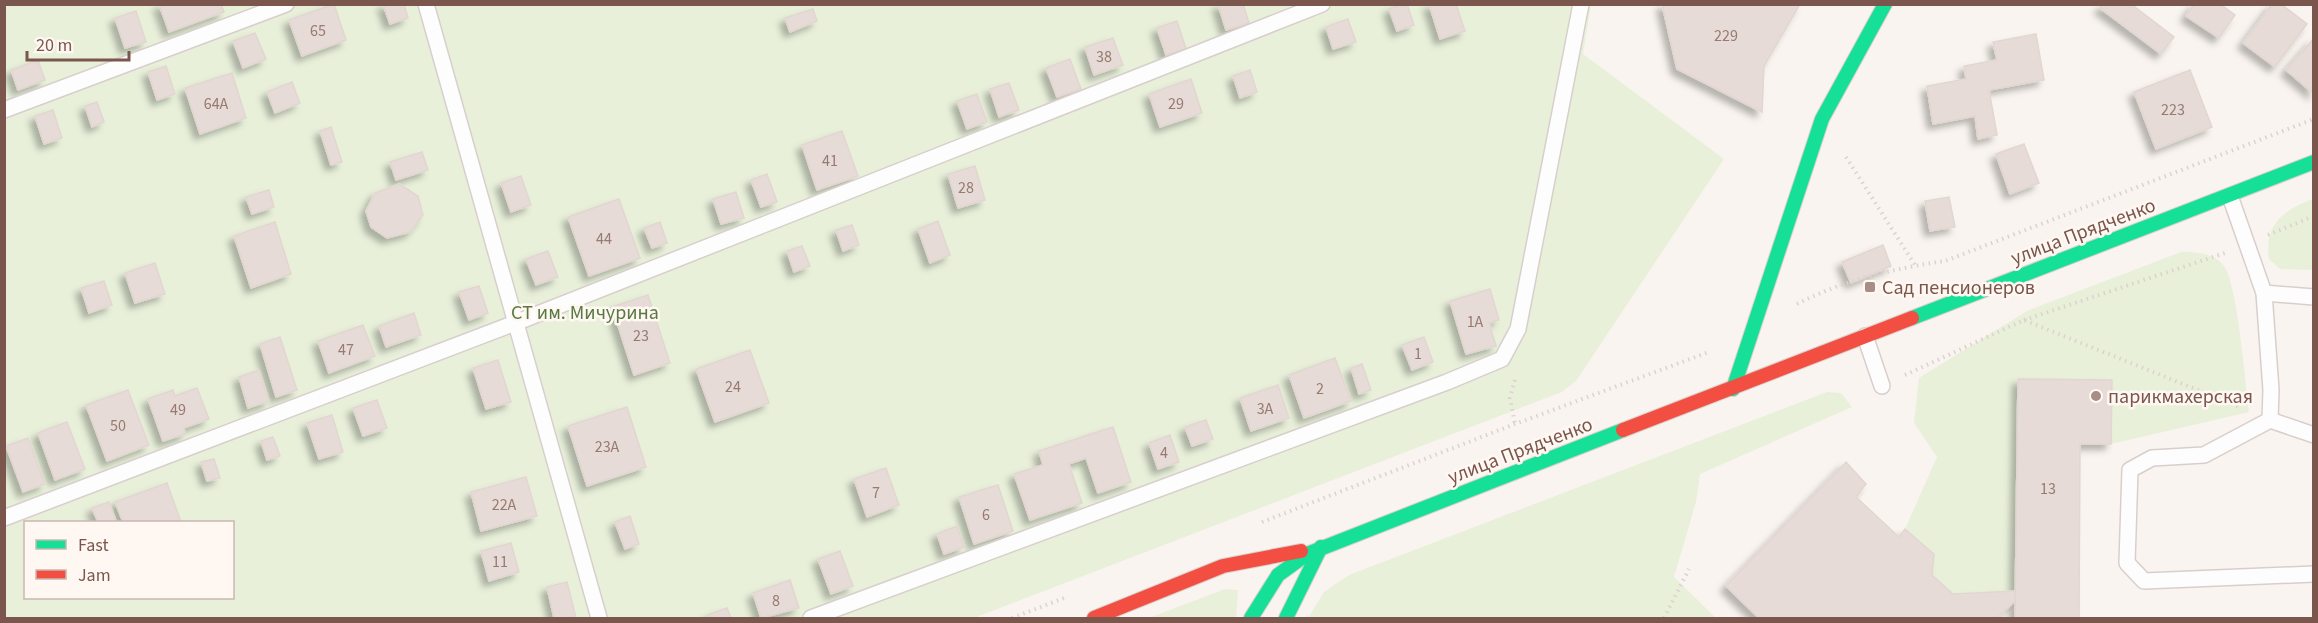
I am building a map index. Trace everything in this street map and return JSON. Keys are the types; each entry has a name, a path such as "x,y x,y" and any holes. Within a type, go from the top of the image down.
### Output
{"main road":[{"path":"1733,389 1822,120 1885,4"},
{"name":"улица Прядченко","path":"1321,547 2313,162"},
{"path":"1094,618 1223,566 1321,547"},
{"path":"1251,618 1274,576 1296,558 1321,547"},
{"path":"1286,618 1321,547"}],"lane":[{"path":"4,110 286,4"},
{"path":"426,4 599,618"},
{"path":"4,518 515,323 1322,4"},
{"path":"812,618 1436,387 1502,359 1518,329 1581,4"},
{"path":"2230,196 2264,293 2270,420"},
{"path":"2264,293 2313,297"},
{"path":"1865,336 1882,386"},
{"path":"2313,435 2270,420 2204,455 2152,459 2130,470 2127,563 2144,581 2313,574"}],"path":[{"path":"1789,309 1817,294 1915,265 1946,261 2313,119"},
{"path":"1822,120 1915,265"},
{"path":"1882,386 2024,320 2203,262 2313,216"},
{"path":"2024,320 2270,420"},
{"path":"1258,523 1715,349"},
{"path":"1502,359 1516,377 1510,398 1515,424"},
{"path":"1664,618 1689,569"},
{"path":"1012,618 1068,597"}],"green space":[{"name":"СТ им. Мичурина","path":"4,5 1591,5 1583,54 1724,159 1576,381 1562,392 974,618 5,618"},
{"path":"2313,199 2313,270 2280,269 2269,259 2268,247 2273,228 2278,220 2293,208"},
{"path":"2181,252 2199,253 2215,258 2224,266 2229,277 2237,314 2249,412 2111,444 2112,380 2018,379 2015,591 1953,594 1932,575 1934,553 1905,529 1937,457 1914,423 1919,378 2027,311"},
{"path":"1827,392 1841,393 1852,407 1700,474 1696,502 1674,577 1716,618 1308,618 1324,592 1349,575"},
{"path":"1225,589 1238,590 1236,618 1149,618"}],"building":[{"path":"159,4 221,4 224,12 169,32"},
{"path":"334,4 346,40 302,56 289,20"},
{"path":"383,4 404,4 408,18 390,24"},
{"path":"1218,4 1243,4 1249,23 1226,30"},
{"path":"1407,4 1414,25 1397,31 1389,9"},
{"path":"1429,4 1456,4 1465,31 1440,39"},
{"path":"1662,4 1800,4 1764,66 1762,112 1677,69"},
{"path":"2103,4 2131,4 2174,37 2161,54 2100,8"},
{"path":"2194,4 2220,4 2235,15 2219,38 2186,16"},
{"path":"2272,4 2281,4 2307,24 2275,67 2243,43"},
{"path":"813,9 817,21 790,32 785,18"},
{"path":"136,11 146,42 125,48 115,18"},
{"path":"1348,19 1356,42 1333,49 1326,27"},
{"path":"1177,21 1186,49 1166,55 1157,28"},
{"path":"255,33 266,59 243,68 233,41"},
{"path":"2036,34 2044,80 1989,90 1997,135 1978,139 1975,116 1933,124 1927,86 1966,79 1964,66 1997,60 1993,42"},
{"path":"1113,38 1123,65 1094,75 1085,47"},
{"path":"2314,38 2314,94 2286,70"},
{"path":"1070,59 1081,89 1057,97 1046,68"},
{"path":"38,60 45,80 18,90 11,70"},
{"path":"166,66 175,94 157,100 148,72"},
{"path":"1250,70 1257,92 1240,98 1233,76"},
{"path":"2190,70 2212,127 2156,149 2134,92"},
{"path":"232,73 246,118 200,134 185,88"},
{"path":"1191,79 1202,113 1160,127 1149,94"},
{"path":"292,82 300,103 275,113 267,92"},
{"path":"1009,83 1019,110 999,117 990,89"},
{"path":"977,94 987,122 967,129 957,101"},
{"path":"97,102 104,122 92,127 85,106"},
{"path":"53,110 62,138 44,144 35,116"},
{"path":"331,127 342,162 331,165 320,131"},
{"path":"842,131 858,176 817,190 802,145"},
{"path":"2024,144 2039,183 2010,194 1996,154"},
{"path":"422,152 428,170 396,180 390,162"},
{"path":"975,166 985,200 958,208 948,174"},
{"path":"767,174 777,202 761,207 751,180"},
{"path":"521,176 531,205 511,212 501,183"},
{"path":"399,184 418,196 423,215 410,232 387,238 371,227 366,211 375,193"},
{"path":"269,190 274,207 252,214 246,197"},
{"path":"736,192 744,218 721,224 713,199"},
{"path":"1949,197 1955,227 1930,231 1925,201"},
{"path":"619,199 640,258 589,276 568,217"},
{"path":"938,221 950,255 930,263 918,229"},
{"path":"275,222 291,274 251,288 234,236"},
{"path":"660,222 667,243 652,248 644,228"},
{"path":"852,225 859,245 843,251 836,230"},
{"path":"1883,245 1891,266 1851,283 1842,262"},
{"path":"802,246 810,266 794,272 787,251"},
{"path":"548,251 558,277 536,285 526,259"},
{"path":"155,263 165,294 135,303 125,273"},
{"path":"104,281 112,305 89,313 81,288"},
{"path":"479,286 488,313 469,320 459,292"},
{"path":"1490,289 1499,320 1489,323 1496,346 1466,354 1450,301"},
{"path":"648,295 670,363 634,375 612,307"},
{"path":"414,313 421,335 386,347 379,326"},
{"path":"363,325 375,356 329,373 318,341"},
{"path":"280,337 297,390 276,397 260,344"},
{"path":"1424,337 1433,362 1412,370 1402,345"},
{"path":"750,350 769,403 715,422 696,369"},
{"path":"1335,358 1351,401 1304,418 1289,375"},
{"path":"498,360 511,402 486,409 473,368"},
{"path":"1362,364 1371,390 1359,394 1351,368"},
{"path":"259,370 269,401 248,408 239,377"},
{"path":"2018,379 2112,380 2111,444 2080,444 2079,618 2015,618"},
{"path":"1278,385 1289,418 1251,431 1240,398"},
{"path":"197,388 209,419 184,428 185,434 163,441 148,399 173,390 175,396"},
{"path":"128,390 149,445 107,461 86,405"},
{"path":"377,400 387,428 363,436 353,408"},
{"path":"627,407 646,467 587,486 568,426"},
{"path":"332,415 343,452 319,459 307,423"},
{"path":"1206,420 1213,439 1192,446 1185,427"},
{"path":"67,422 85,469 55,480 38,433"},
{"path":"1113,427 1131,482 1098,493 1086,458 1069,464 1082,503 1030,520 1014,474 1043,465 1039,451"},
{"path":"1170,435 1179,462 1158,469 1149,443"},
{"path":"273,437 280,456 267,460 261,441"},
{"path":"28,438 45,484 23,492 6,446"},
{"path":"214,459 220,478 207,481 201,462"},
{"path":"1846,462 1866,484 1856,497 1899,537 1905,529 1934,554 1932,575 1953,594 2015,591 2015,601 1997,618 1759,618 1726,586"},
{"path":"886,468 899,505 867,517 854,479"},
{"path":"526,477 537,516 481,531 471,492"},
{"path":"167,483 181,521 123,521 115,502"},
{"path":"998,485 1013,531 974,544 959,497"},
{"path":"109,502 116,521 98,521 92,508"},
{"path":"630,516 639,544 625,549 615,522"},
{"path":"957,526 964,547 944,554 937,534"},
{"path":"511,543 519,572 489,581 481,551"},
{"path":"840,551 853,586 831,594 818,559"},
{"path":"790,580 799,608 761,618 753,593"},
{"path":"567,582 576,618 554,618 547,587"},
{"path":"727,608 731,618 709,618 708,615"}],"traffic: fast":[{"path":"1733,389 1822,119 1885,4"},
{"path":"1912,318 2314,162"},
{"path":"1251,618 1278,575 1307,554 1623,430"},
{"path":"1286,618 1321,547"}],"traffic: jam":[{"path":"1623,430 1912,318"},
{"path":"1094,618 1223,566 1301,551"}],"place":[{"name":"Сад пенсионеров","path":"1870,287"},
{"name":"парикмахерская","path":"2096,396"}]}
